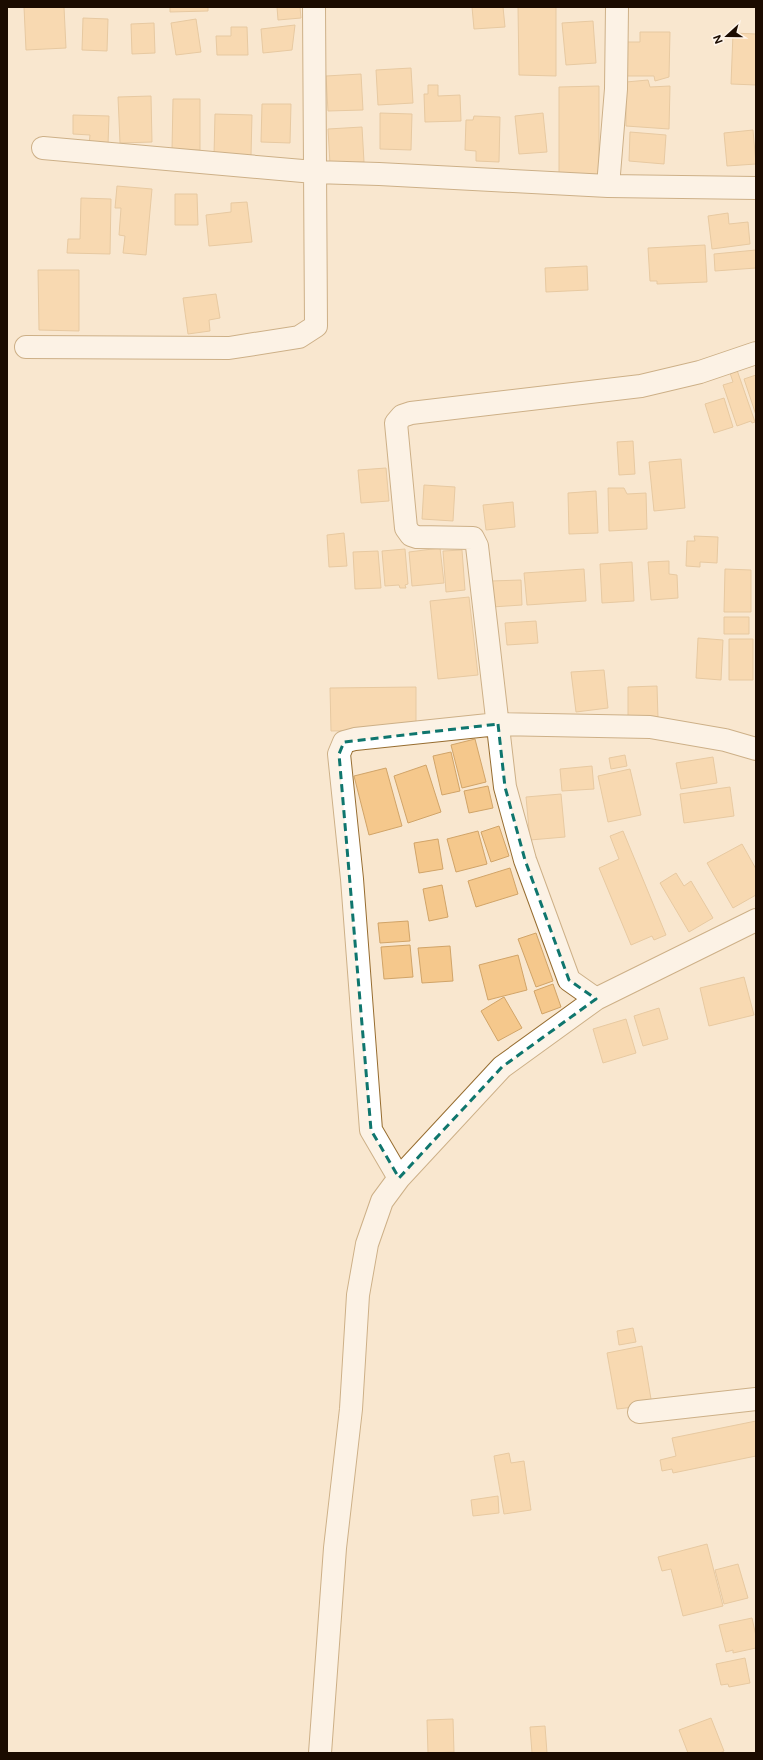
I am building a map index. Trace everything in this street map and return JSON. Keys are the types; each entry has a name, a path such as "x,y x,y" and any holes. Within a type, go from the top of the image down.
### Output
{"street":[{"path":"26,347 229,348 299,337 316,326 314,7"},
{"path":"608,186 616,89 617,7"},
{"path":"43,148 314,172 608,186 756,188"},
{"path":"596,1000 569,980 525,860 505,788 477,546 473,538 417,537 411,535 406,528 396,423 402,416 411,413 641,386 700,372 756,353"},
{"path":"399,1178 371,1130 352,879 339,754 344,742 355,739 498,724 650,727 725,740 756,749"},
{"path":"320,1753 335,1548 351,1409 358,1295 366,1244 382,1201 399,1178 502,1067 596,1000 756,920"},
{"path":"639,1412 756,1399"}],"highlighted area":[{"path":"498,724 505,787 525,860 569,980 596,999 502,1067 399,1178 371,1130 339,754 344,742"}],"building":[{"path":"24,7 64,7 66,48 26,50"},
{"path":"170,7 208,7 208,11 170,12"},
{"path":"277,7 300,7 301,18 278,20"},
{"path":"472,7 503,7 505,27 474,29"},
{"path":"518,7 556,7 556,76 519,75"},
{"path":"83,18 108,19 107,51 82,50"},
{"path":"196,19 201,52 176,55 171,23"},
{"path":"593,21 596,63 566,65 562,23"},
{"path":"154,23 155,53 132,54 131,24"},
{"path":"295,25 292,50 263,53 261,29"},
{"path":"231,27 247,27 248,55 217,55 216,36 231,36"},
{"path":"640,32 670,32 669,77 655,81 654,76 627,76 627,42 640,42"},
{"path":"733,33 756,34 756,85 731,84"},
{"path":"411,68 413,103 378,105 376,70"},
{"path":"361,74 363,110 328,111 326,76"},
{"path":"648,80 650,87 670,86 669,129 626,126 626,82"},
{"path":"428,85 438,85 438,96 460,95 461,121 425,122 424,94 428,94"},
{"path":"599,86 599,176 559,175 559,87"},
{"path":"151,96 152,142 120,143 118,97"},
{"path":"173,99 200,99 200,150 172,150"},
{"path":"262,104 291,104 290,143 261,142"},
{"path":"380,113 412,114 411,150 380,149"},
{"path":"543,113 547,152 519,154 515,116"},
{"path":"215,114 252,115 251,156 214,155"},
{"path":"73,115 109,116 108,145 89,145 90,135 73,134"},
{"path":"474,116 500,117 499,162 476,161 476,151 465,150 466,120 473,120"},
{"path":"362,127 364,162 330,164 328,129"},
{"path":"753,130 756,164 727,166 724,133"},
{"path":"630,132 666,135 664,164 629,161"},
{"path":"117,186 152,189 146,255 123,253 125,236 119,235 121,208 115,208"},
{"path":"175,194 197,194 198,225 175,225"},
{"path":"81,198 111,199 110,254 67,253 68,239 80,239"},
{"path":"247,202 252,242 209,246 206,215 231,212 231,203"},
{"path":"728,213 729,224 748,222 750,244 712,249 708,216"},
{"path":"705,245 707,282 657,284 657,281 650,281 648,248"},
{"path":"756,250 756,268 715,271 714,254"},
{"path":"587,266 588,290 546,292 545,268"},
{"path":"38,270 79,270 79,331 39,330"},
{"path":"216,294 220,318 209,320 210,331 188,334 183,298"},
{"path":"737,370 755,422 752,423 751,421 737,426 723,385 733,382 730,373"},
{"path":"756,375 756,415 744,379"},
{"path":"724,398 733,427 714,433 705,404"},
{"path":"633,441 635,474 619,475 617,442"},
{"path":"681,459 685,508 654,511 649,462"},
{"path":"386,468 389,501 361,503 358,470"},
{"path":"424,485 455,487 453,521 422,519"},
{"path":"608,488 624,488 627,494 646,493 647,529 609,531"},
{"path":"596,491 598,533 569,534 568,493"},
{"path":"513,502 515,527 486,530 483,505"},
{"path":"344,533 347,566 329,567 327,535"},
{"path":"694,536 718,537 717,563 700,562 700,567 686,566 687,541 695,541"},
{"path":"440,548 444,583 412,586 409,552"},
{"path":"405,549 408,584 405,585 406,588 400,588 399,585 385,586 382,551"},
{"path":"462,550 465,590 446,592 443,551"},
{"path":"378,551 381,588 355,589 353,552"},
{"path":"669,561 669,574 677,575 678,598 651,600 648,562"},
{"path":"632,562 634,601 602,603 600,564"},
{"path":"584,569 586,601 527,605 524,573"},
{"path":"725,569 751,570 751,612 724,612"},
{"path":"521,580 522,605 492,607 491,581"},
{"path":"469,597 478,675 438,679 430,601"},
{"path":"724,617 749,617 749,634 724,634"},
{"path":"536,621 538,643 507,645 505,623"},
{"path":"698,638 723,640 721,680 696,678"},
{"path":"729,639 753,639 753,680 729,680"},
{"path":"604,670 608,708 576,712 571,672"},
{"path":"657,686 658,718 628,718 628,687"},
{"path":"416,687 416,730 331,731 330,688"},
{"path":"475,739 486,782 462,788 451,745"},
{"path":"451,752 460,791 442,795 433,756"},
{"path":"625,755 627,766 611,769 609,758"},
{"path":"713,757 717,783 681,789 676,763"},
{"path":"426,765 441,812 408,823 394,776"},
{"path":"592,766 594,789 562,791 560,769"},
{"path":"386,768 402,826 369,835 354,776"},
{"path":"630,769 641,815 608,822 598,776"},
{"path":"488,786 493,808 469,813 464,791"},
{"path":"730,787 734,816 684,823 680,794"},
{"path":"561,794 565,837 530,840 526,797"},
{"path":"499,826 509,856 491,862 481,832"},
{"path":"478,831 487,864 456,872 447,839"},
{"path":"623,831 666,935 654,940 652,936 631,945 599,868 619,859 610,836"},
{"path":"438,839 443,869 419,873 414,843"},
{"path":"742,844 756,869 756,895 733,908 707,863"},
{"path":"510,868 518,894 476,907 468,881"},
{"path":"676,873 684,886 691,881 713,918 689,932 660,883"},
{"path":"442,885 448,917 429,921 423,889"},
{"path":"408,921 410,941 380,943 378,923"},
{"path":"536,933 553,981 536,987 518,939"},
{"path":"410,945 413,977 384,979 381,947"},
{"path":"450,946 453,981 422,983 418,948"},
{"path":"518,955 527,990 488,1000 479,965"},
{"path":"744,977 754,1015 709,1026 700,988"},
{"path":"553,984 561,1007 542,1014 534,991"},
{"path":"504,997 522,1028 498,1041 481,1011"},
{"path":"659,1008 668,1039 643,1046 634,1016"},
{"path":"626,1019 636,1053 603,1063 593,1029"},
{"path":"633,1328 636,1342 619,1345 617,1331"},
{"path":"642,1346 652,1405 617,1409 607,1353"},
{"path":"756,1421 756,1456 673,1473 672,1469 662,1471 660,1460 676,1456 672,1438"},
{"path":"509,1453 511,1463 524,1461 531,1510 504,1514 494,1456"},
{"path":"498,1496 499,1513 473,1516 471,1500"},
{"path":"707,1544 723,1606 683,1616 671,1569 662,1571 658,1557"},
{"path":"738,1564 748,1598 724,1604 715,1570"},
{"path":"752,1618 756,1636 756,1648 733,1653 733,1650 726,1652 719,1625"},
{"path":"745,1658 750,1683 729,1687 728,1684 721,1685 716,1664"},
{"path":"711,1718 724,1751 720,1753 688,1753 679,1730"},
{"path":"453,1719 454,1752 428,1753 427,1720"},
{"path":"545,1726 547,1753 532,1753 530,1727"}]}
